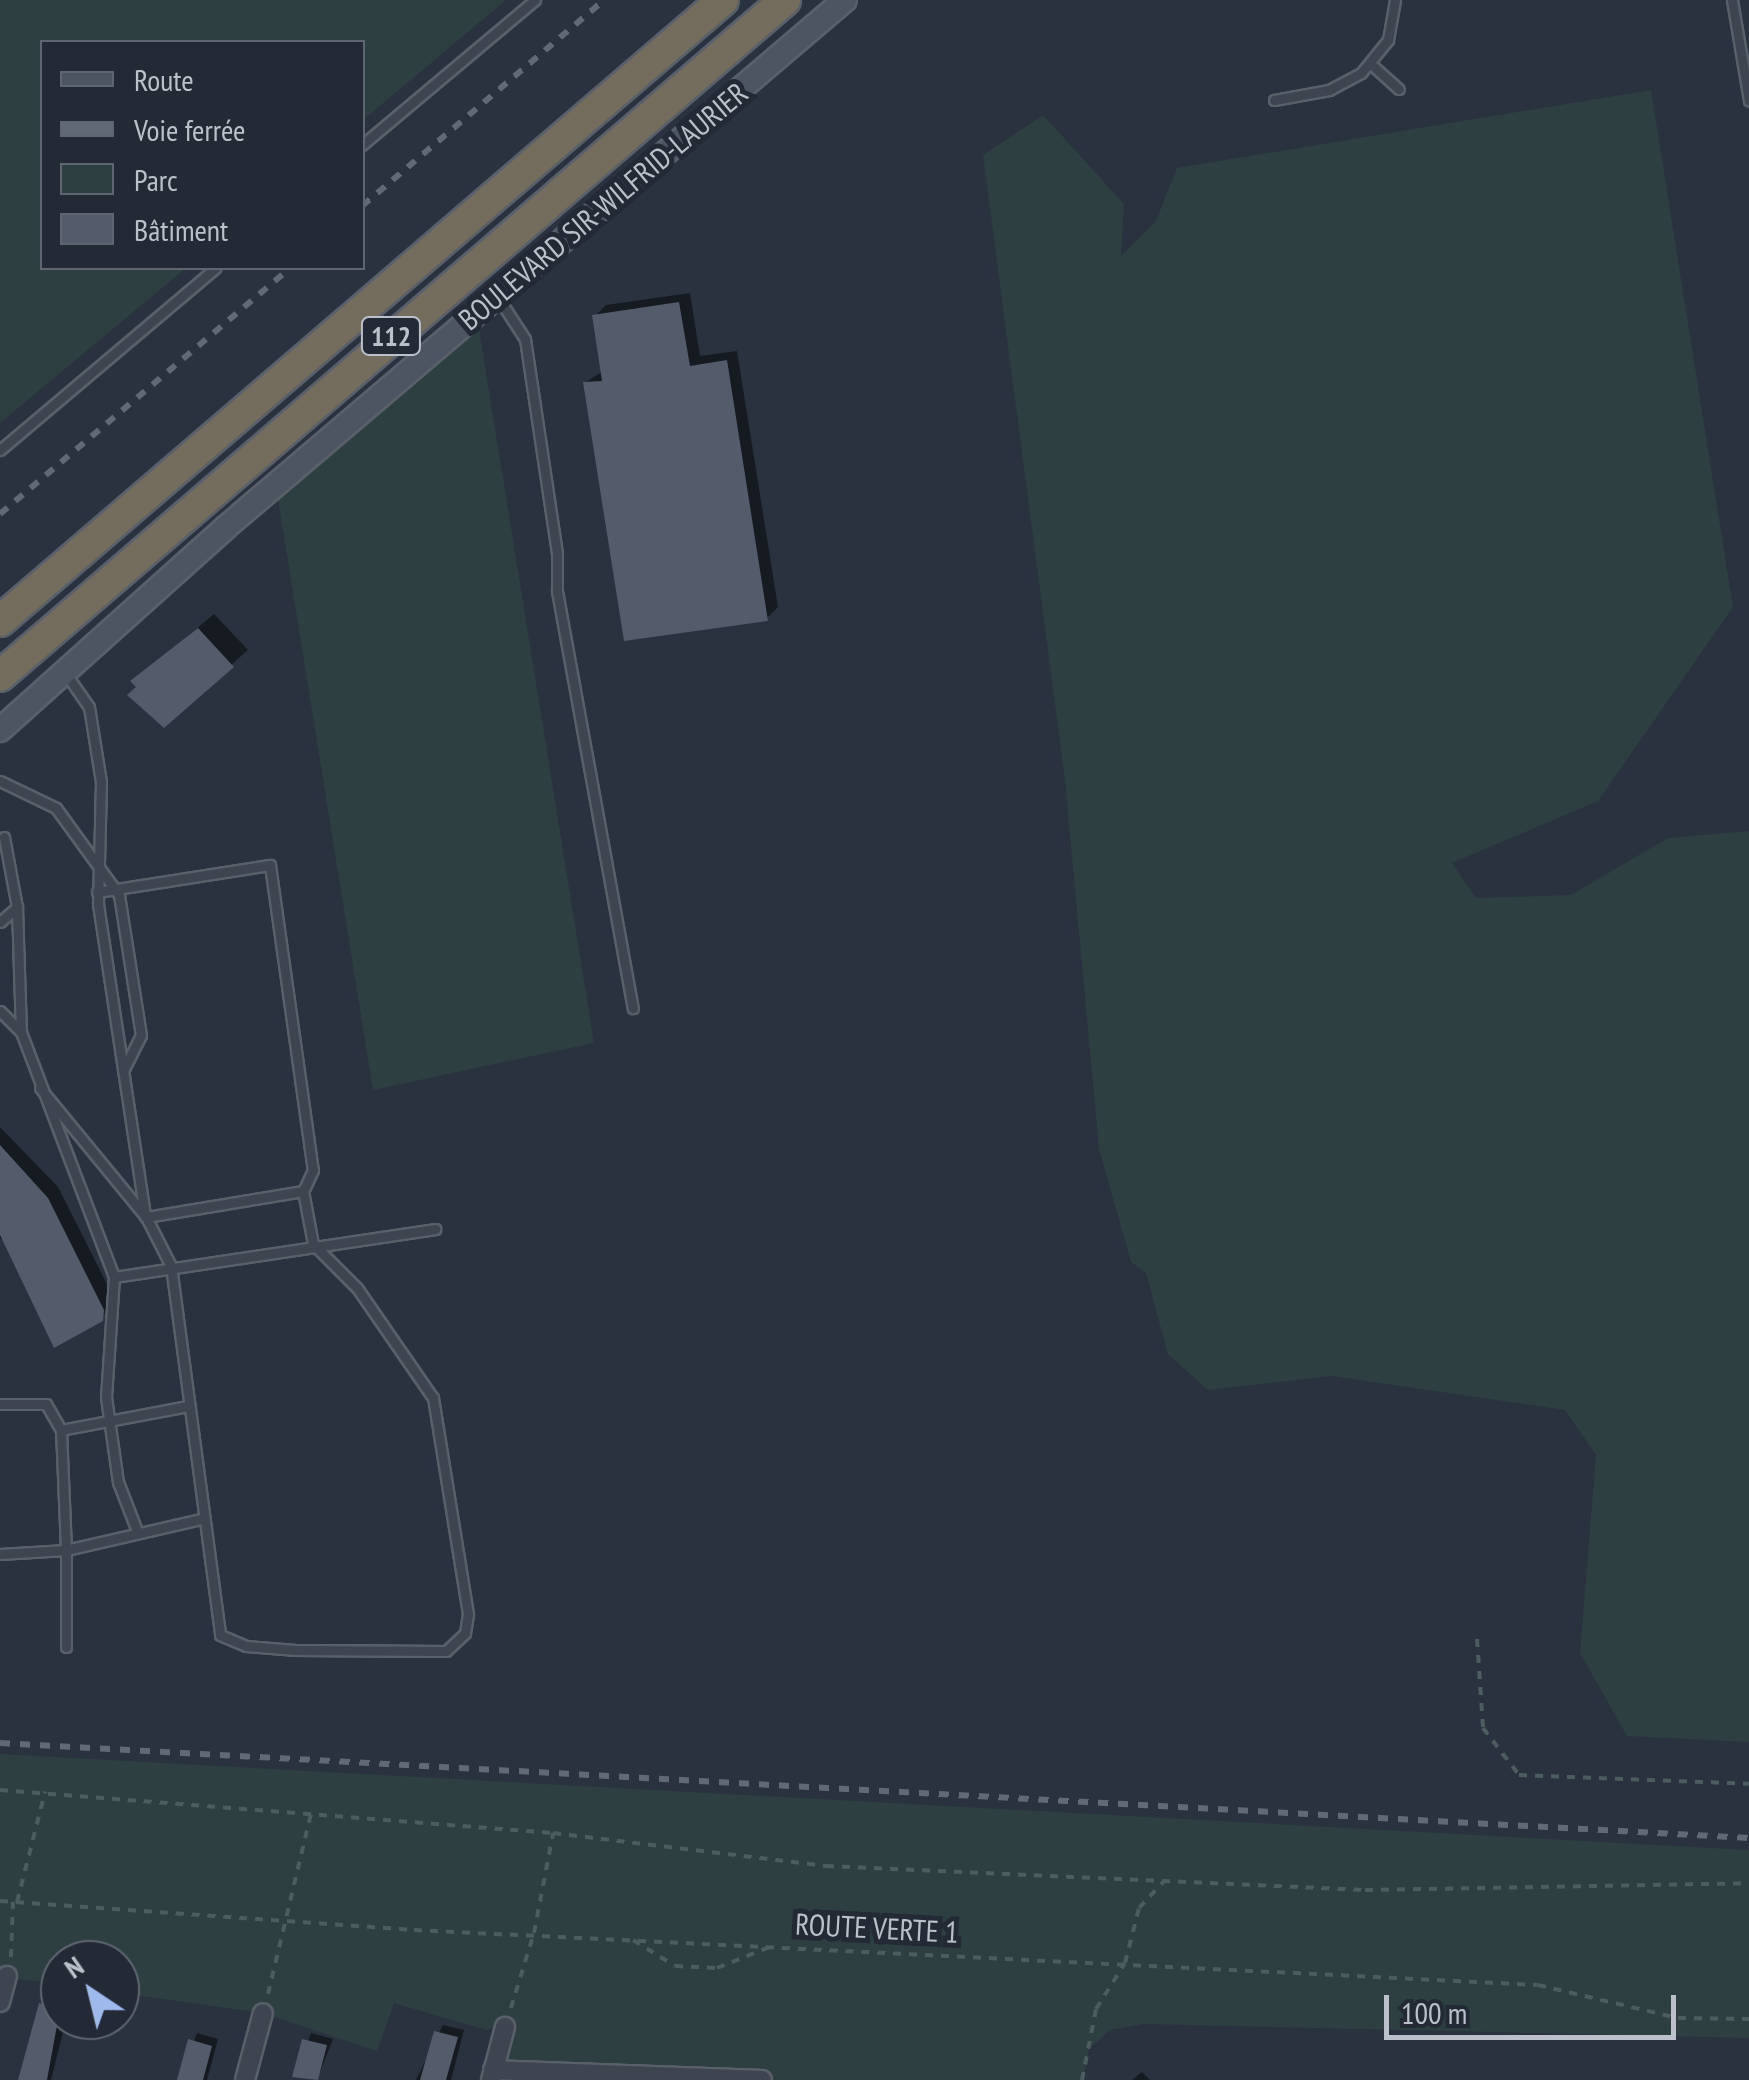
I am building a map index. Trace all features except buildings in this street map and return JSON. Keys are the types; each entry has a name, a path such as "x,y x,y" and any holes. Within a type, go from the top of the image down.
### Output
{"highway":[{"name":"112","path":"2,620 723,0"},
{"name":"BOULEVARD SIR-WILFRID-LAURIER","path":"0,676 785,0"}],"street":[{"name":"BOULEVARD SIR-WILFRID-LAURIER","path":"0,730 497,297 846,0"},
{"path":"0,2002 8,1976"},
{"path":"245,2080 263,2014"},
{"path":"504,2027 492,2075 762,2080"}],"lane":[{"path":"365,142 535,0"},
{"path":"1274,100 1340,86 1372,64 1388,40 1395,0"},
{"path":"1732,0 1749,101"},
{"path":"1372,64 1398,88"},
{"path":"0,450 213,270"},
{"path":"497,297 525,339 560,608 633,1008"},
{"path":"65,672 91,716 100,782 98,892 146,1217"},
{"path":"0,781 56,808 114,889 141,1034 122,1073"},
{"path":"4,837 17,907 21,1032 114,1277 108,1421 118,1482 137,1531"},
{"path":"40,1088 146,1217 171,1266 214,1627 227,1640 427,1655 446,1651 465,1633 464,1586 433,1398 357,1288 313,1244 304,1192 313,1161 270,864 98,892"},
{"path":"0,922 17,907"},
{"path":"0,1011 21,1032"},
{"path":"146,1217 304,1192"},
{"path":"114,1277 313,1244 435,1229"},
{"path":"1,1400 46,1404 61,1430 66,1647"},
{"path":"61,1430 188,1406"},
{"path":"0,1554 105,1545 137,1531 202,1519"}],"path":[{"path":"1477,1639 1483,1728 1519,1775 1749,1784"},
{"path":"0,1790 312,1810 552,1833 826,1866 1365,1890 1749,1883"},
{"path":"8,1976 15,1902 45,1792"},
{"path":"263,2014 312,1810"},
{"path":"504,2027 534,1933 552,1833"},
{"path":"1082,2080 1096,2009 1125,1963 1139,1908 1164,1881"},
{"name":"ROUTE VERTE 1","path":"0,1901 288,1922 1538,1985 1678,2018 1749,2019"},
{"path":"629,1938 675,1966 717,1968 773,1945"}],"green space":[{"path":"0,0 506,0 365,118 365,40 40,40 40,270 184,270 0,423"},
{"path":"1651,90 1733,607 1598,801 1452,863 1476,898 1571,895 1668,838 1749,831 1749,1742 1627,1736 1580,1653 1596,1455 1565,1410 1332,1376 1208,1390 1168,1354 1146,1273 1131,1262 1099,1149 1065,780 983,155 1043,115 1124,204 1121,256 1156,221 1177,168"},
{"path":"479,329 594,1043 373,1090 278,499"},
{"path":"0,1754 1749,1850 1749,2038 1144,2024 1110,2030 1089,2049 1083,2080 762,2080 493,2070 504,2027 486,2030 394,2003 377,2051 263,2013 140,1996 140,1940 40,1940 40,1982 0,1977"}],"railway":[{"path":"365,203 604,0"},
{"path":"0,514 288,270"},
{"path":"0,1743 1749,1838"}]}
